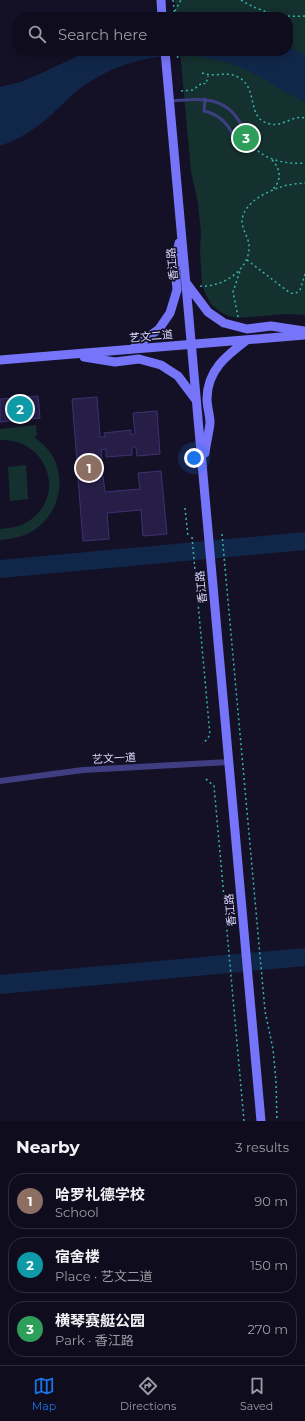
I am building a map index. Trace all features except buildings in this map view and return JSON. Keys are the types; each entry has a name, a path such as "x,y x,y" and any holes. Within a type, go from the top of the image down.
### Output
{"main road":[{"path":"161,0 162,12"},
{"name":"香江路","path":"166,56 261,1121"},
{"path":"131,349 159,329 170,313 177,290 175,266 181,230"},
{"path":"186,283 208,312 224,323 247,329 271,326 305,332"},
{"name":"艺文二道","path":"0,360 305,335"},
{"path":"203,469 210,422 207,397 213,376 225,357 248,340"},
{"path":"68,355 115,362 139,359 156,363 167,368 178,376 196,400"}],"street":[{"name":"艺文一道","path":"0,781 83,770 229,762"}],"lane":[{"path":"170,101 205,99 220,103 232,112 241,124 244,131 233,135 224,120 214,114 204,111 205,99"}],"path":[{"path":"173,0 174,12"},
{"path":"174,12 180,0"},
{"path":"241,0 268,12"},
{"path":"293,16 305,16"},
{"path":"178,56 178,60"},
{"path":"202,73 209,75 227,74 242,79 251,92 256,114 264,122 276,125 296,117 305,118"},
{"path":"181,90 194,90 202,83 206,84 209,75"},
{"path":"244,131 247,139 262,155 272,160 284,163 305,163"},
{"path":"272,160 277,167 279,175 277,184 272,190"},
{"path":"238,320 233,292 241,269 247,260 249,245 243,226 243,216 248,206 272,190 281,186 305,183"},
{"path":"247,260 293,294 300,290 305,274"},
{"path":"200,286 206,287 219,283 232,277 241,269"},
{"path":"185,508 188,536"},
{"path":"222,534 265,1011 273,1049 276,1081 277,1121"},
{"path":"192,537 210,735 203,744"},
{"path":"206,779 214,786 244,1121"}],"green space":[{"path":"175,0 305,0 305,315 286,314 239,318 228,316 211,304 206,295 202,285 200,251 201,233 198,203 191,172 180,56 293,56 293,12 176,12"},
{"path":"36,425 37,436 34,437 49,451 57,468 59,490 56,501 52,511 37,528 27,534 0,540 0,529 22,525 41,510 47,497 49,483 46,470 40,458 29,448 16,442 0,440 0,429"},
{"path":"26,465 28,499 10,501 8,467"}],"water":[{"path":"293,49 305,54 305,102 244,69 204,57 194,56 293,56"},
{"path":"78,56 161,56 120,66 101,75 79,89 33,129 21,137 0,146 0,87 21,82"},
{"path":"305,532 305,550 0,578 0,560"},
{"path":"305,948 305,966 0,994 0,975"}],"place":[{"name":"横琴赛艇公园","path":"246,138"},
{"name":"宿舍楼","path":"20,409"},
{"name":"哈罗礼德学校","path":"89,468"}]}
